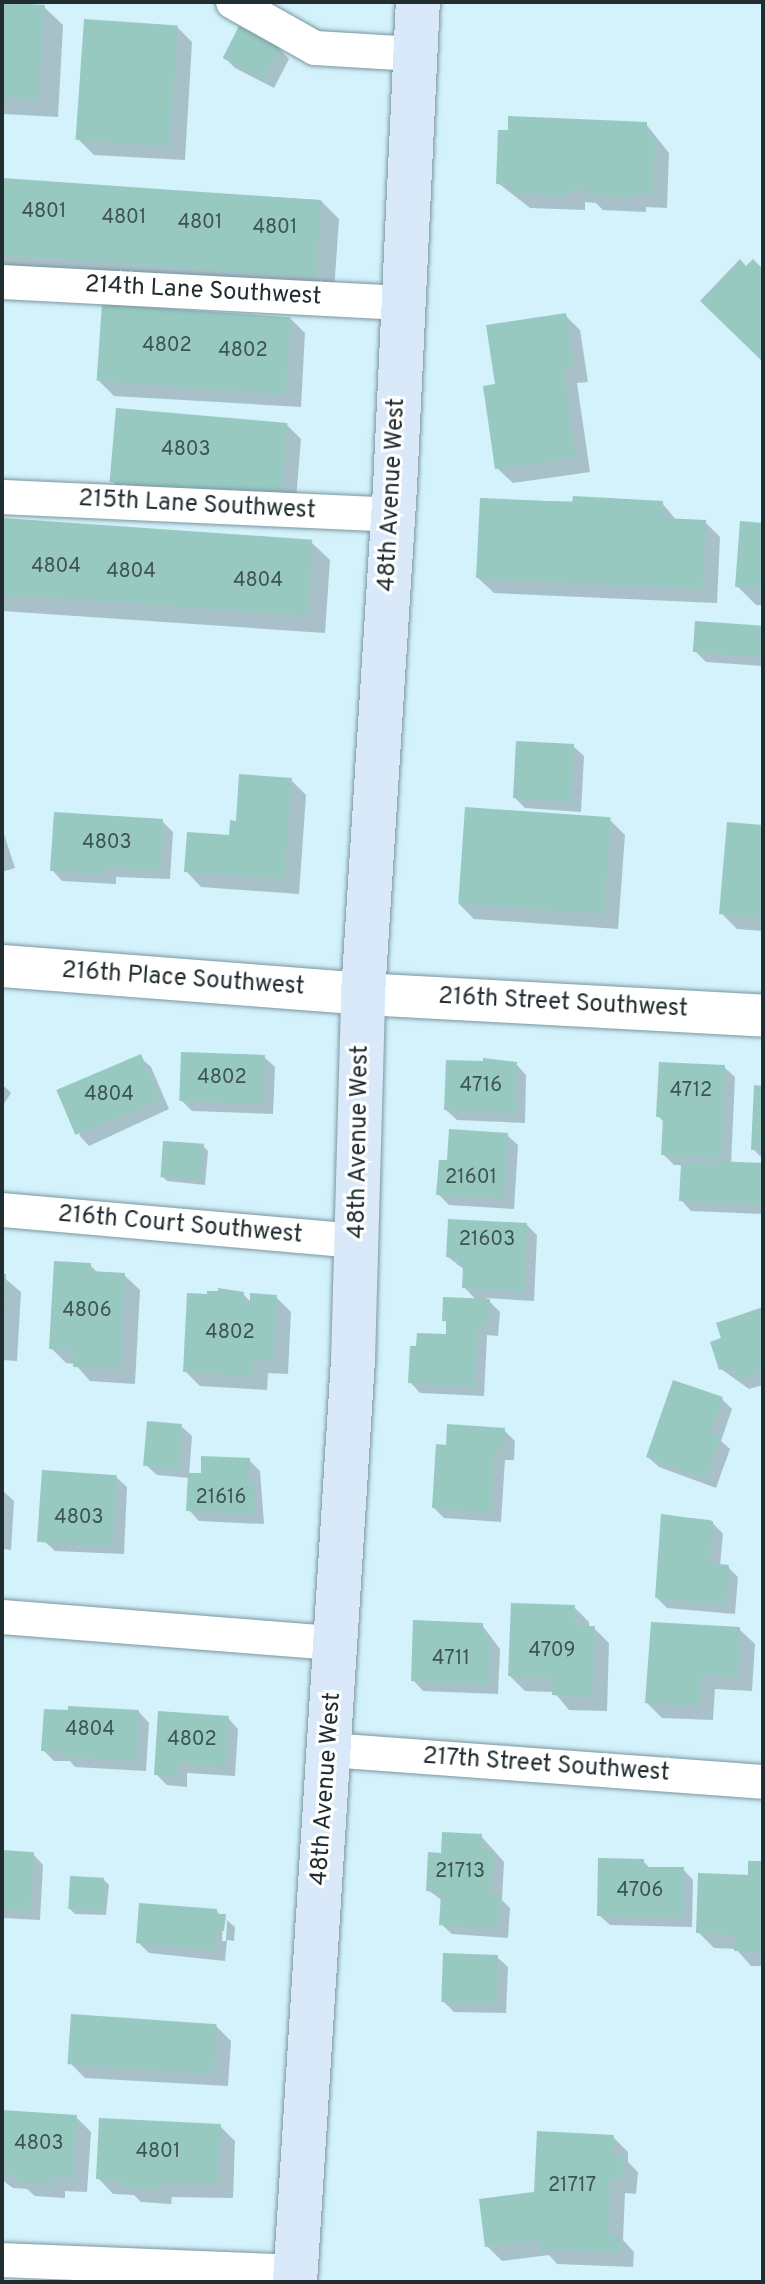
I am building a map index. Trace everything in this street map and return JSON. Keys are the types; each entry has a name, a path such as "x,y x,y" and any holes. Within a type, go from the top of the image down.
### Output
{"main road":[{"name":"48th Avenue West","path":"296,2277 336,1643 357,1241 363,994 393,515 418,2"}],"street":[{"path":"233,2 315,48 415,54"},
{"name":"214th Lane Southwest","path":"2,282 404,303"},
{"name":"215th Lane Southwest","path":"2,497 393,515"},
{"name":"216th Place Southwest","path":"2,966 363,994"},
{"name":"216th Street Southwest","path":"363,994 763,1016"},
{"name":"216th Court Southwest","path":"2,1210 357,1241"},
{"path":"2,1617 336,1643"},
{"name":"217th Street Southwest","path":"329,1750 763,1782"},
{"path":"2,2260 296,2277"}],"building":[{"path":"2,2 45,5 38,100 2,97"},
{"path":"84,19 178,26 169,146 76,140"},
{"path":"239,26 280,47 264,79 223,58"},
{"path":"508,116 647,122 647,135 655,136 653,193 631,193 631,197 586,195 586,189 571,188 570,196 513,193 511,185 496,184 498,130 508,130"},
{"path":"2,178 321,200 316,277 2,255"},
{"path":"740,259 746,266 753,259 763,269 763,362 700,301"},
{"path":"102,304 291,317 285,394 97,381"},
{"path":"566,313 574,367 563,368 576,458 495,469 483,386 495,384 486,325"},
{"path":"116,408 287,423 281,497 110,482"},
{"path":"573,496 663,501 662,518 706,520 702,589 476,578 480,498 572,502"},
{"path":"2,518 312,540 307,616 2,594"},
{"path":"740,521 763,523 763,589 735,587"},
{"path":"695,621 763,626 761,657 693,652"},
{"path":"516,741 574,744 571,801 513,798"},
{"path":"239,774 292,778 284,879 184,872 187,832 229,835 230,820 236,821"},
{"path":"465,807 611,817 604,914 458,904"},
{"path":"54,812 163,819 160,870 106,867 106,874 50,871"},
{"path":"727,822 763,825 763,918 719,914"},
{"path":"181,1052 265,1055 263,1104 179,1101"},
{"path":"141,1054 160,1099 75,1135 56,1090"},
{"path":"483,1058 517,1062 515,1113 444,1110 446,1060 483,1061"},
{"path":"659,1062 725,1065 721,1158 661,1155 663,1117 656,1117"},
{"path":"754,1085 763,1086 763,1150 751,1150"},
{"path":"449,1129 508,1133 504,1199 436,1195 439,1160 447,1160"},
{"path":"163,1141 204,1144 201,1180 160,1177"},
{"path":"715,1161 763,1163 763,1205 679,1201 681,1163 715,1165"},
{"path":"448,1219 527,1223 524,1291 462,1288 463,1266 457,1265 458,1259 446,1257"},
{"path":"54,1261 91,1263 91,1271 125,1273 120,1369 73,1367 74,1350 49,1349"},
{"path":"2,1274 6,1274 4,1312 2,1312"},
{"path":"218,1288 244,1292 243,1306 250,1306 250,1293 277,1295 273,1360 253,1359 252,1376 183,1372 187,1293 207,1294 207,1291 218,1291"},
{"path":"443,1297 490,1299 488,1326 478,1326 474,1387 408,1383 410,1346 416,1346 417,1333 446,1334 446,1321 442,1321"},
{"path":"763,1307 763,1371 736,1380 732,1366 719,1370 710,1342 721,1338 716,1323"},
{"path":"673,1380 723,1397 710,1433 720,1437 706,1479 646,1457"},
{"path":"147,1421 182,1424 178,1469 143,1466"},
{"path":"447,1424 505,1428 504,1450 495,1450 491,1512 432,1508 436,1444 446,1445"},
{"path":"201,1456 250,1458 249,1484 255,1484 254,1514 186,1511 188,1473 201,1473"},
{"path":"42,1470 117,1475 112,1547 37,1542"},
{"path":"661,1514 713,1521 709,1563 729,1565 725,1605 655,1598"},
{"path":"511,1603 575,1605 574,1626 595,1626 592,1697 552,1695 553,1678 508,1676"},
{"path":"413,1620 483,1623 483,1636 490,1637 488,1685 411,1681"},
{"path":"651,1622 740,1627 738,1677 701,1675 699,1706 645,1703"},
{"path":"68,1706 139,1710 136,1761 63,1757 63,1752 41,1751 44,1709 68,1710"},
{"path":"158,1711 229,1716 225,1767 177,1763 177,1777 154,1775"},
{"path":"442,1832 482,1834 481,1849 494,1850 491,1895 500,1896 498,1928 439,1925 441,1893 426,1891 428,1852 441,1853"},
{"path":"2,1850 34,1852 30,1911 2,1909"},
{"path":"598,1858 644,1859 644,1867 684,1867 683,1918 597,1916"},
{"path":"748,1861 763,1861 763,1952 734,1951 735,1935 696,1933 698,1873 748,1875"},
{"path":"70,1876 104,1878 102,1911 68,1909"},
{"path":"139,1903 217,1909 217,1914 226,1914 224,1931 217,1930 215,1951 136,1943"},
{"path":"443,1953 498,1955 496,2004 441,2002"},
{"path":"71,2014 217,2024 213,2074 68,2064"},
{"path":"2,2110 77,2115 73,2178 51,2177 51,2184 18,2182 18,2175 2,2174"},
{"path":"99,2118 221,2124 218,2183 157,2183 157,2189 124,2188 124,2181 96,2179"},
{"path":"537,2131 614,2135 613,2155 623,2155 622,2180 610,2179 608,2234 620,2235 619,2253 540,2249 539,2240 485,2247 479,2199 534,2192"}]}
